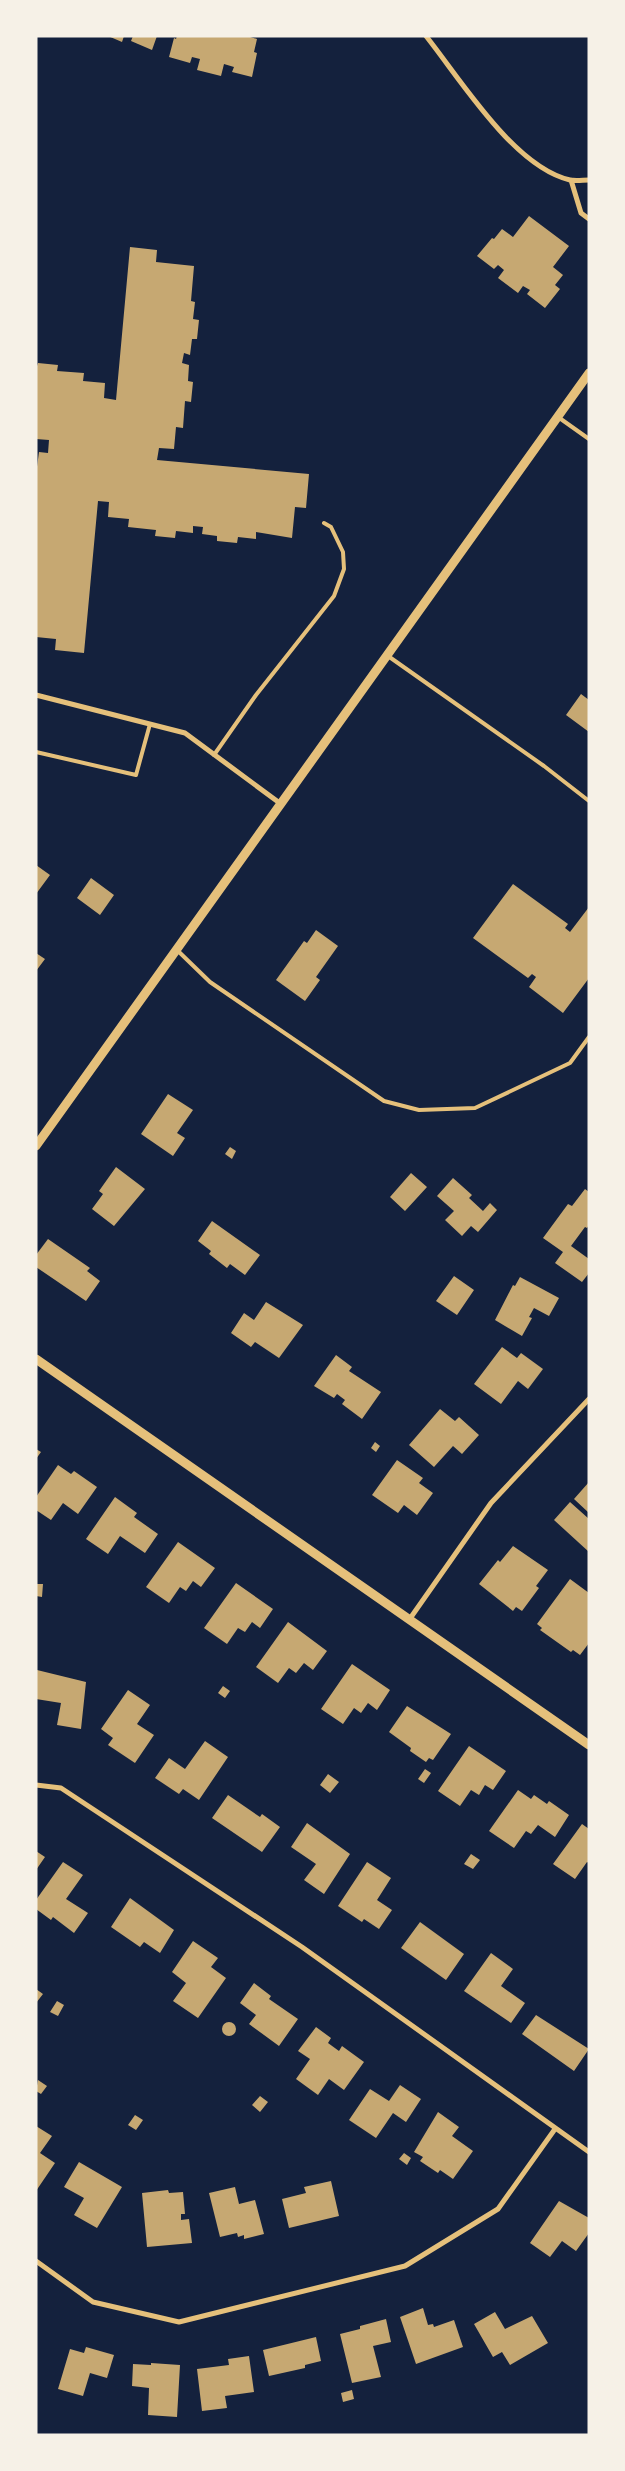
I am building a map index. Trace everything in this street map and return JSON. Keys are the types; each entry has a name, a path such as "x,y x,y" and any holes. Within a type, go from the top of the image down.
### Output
{"street":[{"path":"426,36 513,146 533,163 570,180 589,180"},
{"path":"570,180 581,213 589,219"},
{"path":"36,1146 589,372"},
{"path":"36,695 185,733 281,804"},
{"path":"36,1360 589,1745"},
{"path":"409,1620 491,1503 589,1399"},
{"path":"36,1785 61,1788 302,1947 589,2152"},
{"path":"36,2261 93,2302 179,2322 405,2266 498,2209 555,2129"}],"lane":[{"path":"558,416 589,439"},
{"path":"214,755 256,695 334,596 344,569 343,552 331,527 324,523"},
{"path":"387,656 544,766 589,801"},
{"path":"36,752 136,775 150,724"},
{"path":"177,950 210,982 384,1101 419,1110 475,1108 570,1063 589,1037"}],"building":[{"path":"108,36 124,36 122,42"},
{"path":"133,36 157,36 152,50 131,41"},
{"path":"177,36 247,36 257,39 254,52 257,53 252,77 232,72 234,67 224,64 221,76 197,70 200,59 192,57 190,63 169,57 174,38 176,39"},
{"path":"529,216 569,246 553,267 563,275 555,285 560,289 545,308 527,294 530,290 523,286 518,293 498,278 504,270 498,265 494,269 477,256 502,229 513,237"},
{"path":"130,247 157,250 156,262 194,266 191,301 195,302 193,319 199,320 197,339 192,339 190,355 184,353 182,363 189,365 188,381 193,382 191,402 185,401 183,428 176,427 174,449 159,448 157,460 309,474 306,508 295,507 292,538 256,532 256,539 238,537 237,543 217,541 217,536 202,534 203,527 193,526 193,533 176,531 175,538 155,536 156,530 128,527 129,519 108,517 109,502 98,501 84,653 55,650 56,639 36,637 36,474 39,452 48,453 49,440 36,439 36,369 38,363 58,365 57,371 84,373 83,381 105,383 104,398 116,400"},
{"path":"581,694 589,700 589,732 566,715"},
{"path":"36,865 50,875 36,894"},
{"path":"91,878 114,895 100,915 77,898"},
{"path":"513,884 568,924 565,928 570,932 589,907 589,978 563,1013 529,987 536,977 532,974 528,978 473,938"},
{"path":"316,930 338,946 316,977 320,980 305,1001 276,980 304,941 307,943"},
{"path":"36,953 45,959 36,971"},
{"path":"168,1094 193,1110 177,1133 185,1138 173,1156 141,1134"},
{"path":"230,1147 236,1151 232,1159 225,1154"},
{"path":"116,1167 145,1189 114,1226 92,1209 103,1194 99,1191"},
{"path":"411,1173 427,1187 405,1211 390,1197"},
{"path":"453,1178 472,1195 469,1198 483,1211 490,1203 497,1210 478,1232 471,1226 462,1236 445,1220 454,1211 437,1196"},
{"path":"585,1189 589,1192 589,1225 587,1228 585,1227 571,1246 589,1259 589,1273 582,1282 555,1263 563,1252 543,1238 568,1204 572,1206"},
{"path":"212,1221 260,1255 245,1275 230,1264 227,1268 209,1254 211,1251 198,1241"},
{"path":"48,1239 90,1268 87,1271 100,1281 86,1301 36,1267 36,1255"},
{"path":"454,1276 474,1290 457,1315 436,1301"},
{"path":"520,1277 559,1298 549,1316 534,1308 529,1317 532,1318 522,1336 495,1320 513,1285 515,1286"},
{"path":"266,1302 303,1325 279,1358 255,1342 251,1347 231,1333 244,1313 254,1320"},
{"path":"502,1347 517,1358 521,1353 543,1369 528,1389 518,1381 501,1404 474,1384"},
{"path":"336,1355 352,1367 349,1371 381,1392 362,1419 342,1404 345,1400 337,1394 334,1398 314,1386"},
{"path":"440,1409 455,1421 459,1417 479,1435 462,1454 453,1446 434,1467 409,1445"},
{"path":"375,1442 380,1446 376,1452 371,1448"},
{"path":"36,1449 41,1452 36,1459"},
{"path":"397,1460 423,1478 419,1483 433,1493 417,1515 404,1505 398,1513 372,1495"},
{"path":"58,1465 71,1474 74,1471 97,1487 78,1514 63,1503 51,1520 36,1510 36,1497"},
{"path":"589,1482 589,1513 574,1499"},
{"path":"115,1497 137,1513 134,1517 158,1534 145,1553 120,1536 108,1554 86,1539"},
{"path":"570,1502 589,1519 589,1552 554,1520"},
{"path":"178,1542 215,1568 201,1587 193,1581 186,1591 180,1587 169,1603 146,1587"},
{"path":"513,1546 548,1570 536,1586 539,1588 522,1611 516,1607 513,1611 479,1584 498,1560 500,1562"},
{"path":"570,1579 589,1593 589,1643 580,1655 573,1650 571,1652 540,1630 542,1628 537,1624"},
{"path":"236,1583 273,1609 260,1628 252,1622 245,1632 238,1628 227,1644 204,1628"},
{"path":"36,1584 43,1584 42,1597 36,1596"},
{"path":"288,1622 327,1651 313,1670 304,1663 296,1673 289,1668 278,1683 256,1667"},
{"path":"352,1664 390,1690 377,1710 368,1703 361,1713 354,1708 343,1724 321,1709"},
{"path":"37,1670 86,1682 81,1729 57,1725 61,1703 36,1699"},
{"path":"223,1686 230,1691 225,1698 218,1693"},
{"path":"128,1690 150,1705 137,1724 154,1735 135,1763 108,1745 113,1738 101,1729"},
{"path":"407,1706 451,1734 433,1760 429,1758 426,1762 410,1751 411,1748 389,1732"},
{"path":"205,1741 228,1757 199,1800 183,1789 179,1794 155,1778 169,1758 185,1769"},
{"path":"469,1746 506,1771 493,1790 485,1785 479,1795 471,1790 460,1806 438,1791"},
{"path":"425,1769 431,1773 424,1783 418,1779"},
{"path":"328,1774 339,1782 330,1793 320,1785"},
{"path":"518,1790 531,1799 534,1795 547,1804 549,1801 569,1815 555,1837 538,1825 531,1834 526,1831 514,1848 489,1831"},
{"path":"228,1795 260,1817 262,1814 280,1827 262,1852 212,1818"},
{"path":"307,1823 350,1854 324,1894 304,1880 316,1864 291,1847"},
{"path":"582,1824 589,1829 589,1863 587,1862 575,1879 553,1864"},
{"path":"36,1851 45,1857 36,1870"},
{"path":"471,1854 480,1860 473,1869 464,1864"},
{"path":"63,1862 83,1875 66,1899 88,1913 74,1933 53,1917 51,1920 36,1909 36,1900"},
{"path":"367,1862 391,1878 377,1900 392,1910 379,1929 364,1919 362,1922 338,1906"},
{"path":"130,1898 174,1930 160,1953 144,1942 140,1947 111,1927"},
{"path":"420,1922 464,1954 446,1980 401,1948"},
{"path":"193,1941 218,1958 211,1967 226,1978 198,2018 173,2001 186,1983 172,1972"},
{"path":"491,1953 513,1969 501,1986 525,2003 511,2023 464,1991"},
{"path":"254,1983 271,1996 269,1999 298,2019 279,2046 249,2024 256,2015 240,2003"},
{"path":"36,1989 43,1994 36,2003"},
{"path":"57,2001 64,2005 58,2016 50,2012"},
{"path":"536,2015 589,2049 574,2071 522,2034"},
{"path":"226,2022 232,2022 236,2029 232,2036 226,2036 222,2032 222,2026"},
{"path":"316,2027 331,2038 328,2043 339,2051 342,2046 364,2062 344,2090 329,2079 318,2095 296,2079 310,2059 298,2051"},
{"path":"38,2080 47,2086 41,2094 36,2091"},
{"path":"400,2085 421,2099 406,2122 393,2113 376,2138 349,2120 370,2089 389,2101"},
{"path":"260,2096 268,2102 260,2112 252,2105"},
{"path":"438,2112 459,2127 452,2136 473,2151 453,2179 440,2170 438,2173 420,2161 423,2157 414,2152"},
{"path":"135,2115 143,2120 136,2130 128,2125"},
{"path":"36,2126 52,2136 40,2153 55,2163 36,2191"},
{"path":"404,2153 411,2158 407,2165 399,2159"},
{"path":"79,2162 122,2187 97,2228 74,2215 84,2198 64,2187"},
{"path":"331,2181 339,2216 289,2228 282,2199 306,2193 304,2187"},
{"path":"235,2187 239,2204 255,2200 264,2234 244,2239 244,2235 238,2237 237,2233 220,2237 209,2193"},
{"path":"168,2190 169,2193 183,2192 185,2214 181,2214 181,2220 189,2219 192,2243 147,2247 142,2193"},
{"path":"559,2201 589,2218 589,2233 576,2251 562,2241 550,2257 530,2243"},
{"path":"423,2308 428,2325 433,2324 434,2327 454,2320 463,2347 416,2364 400,2317"},
{"path":"495,2312 505,2329 532,2316 548,2343 510,2365 502,2352 493,2357 474,2324"},
{"path":"386,2319 391,2342 373,2346 381,2377 352,2383 340,2334"},
{"path":"316,2337 321,2361 305,2365 305,2368 269,2376 263,2350"},
{"path":"86,2347 114,2355 107,2378 90,2373 83,2396 58,2389 70,2349 84,2353"},
{"path":"249,2356 254,2392 225,2396 227,2408 202,2411 197,2369 229,2365 228,2359"},
{"path":"151,2363 180,2365 177,2417 148,2415 149,2388 132,2386 133,2364 151,2365"},
{"path":"352,2390 354,2399 343,2402 341,2393"}]}
